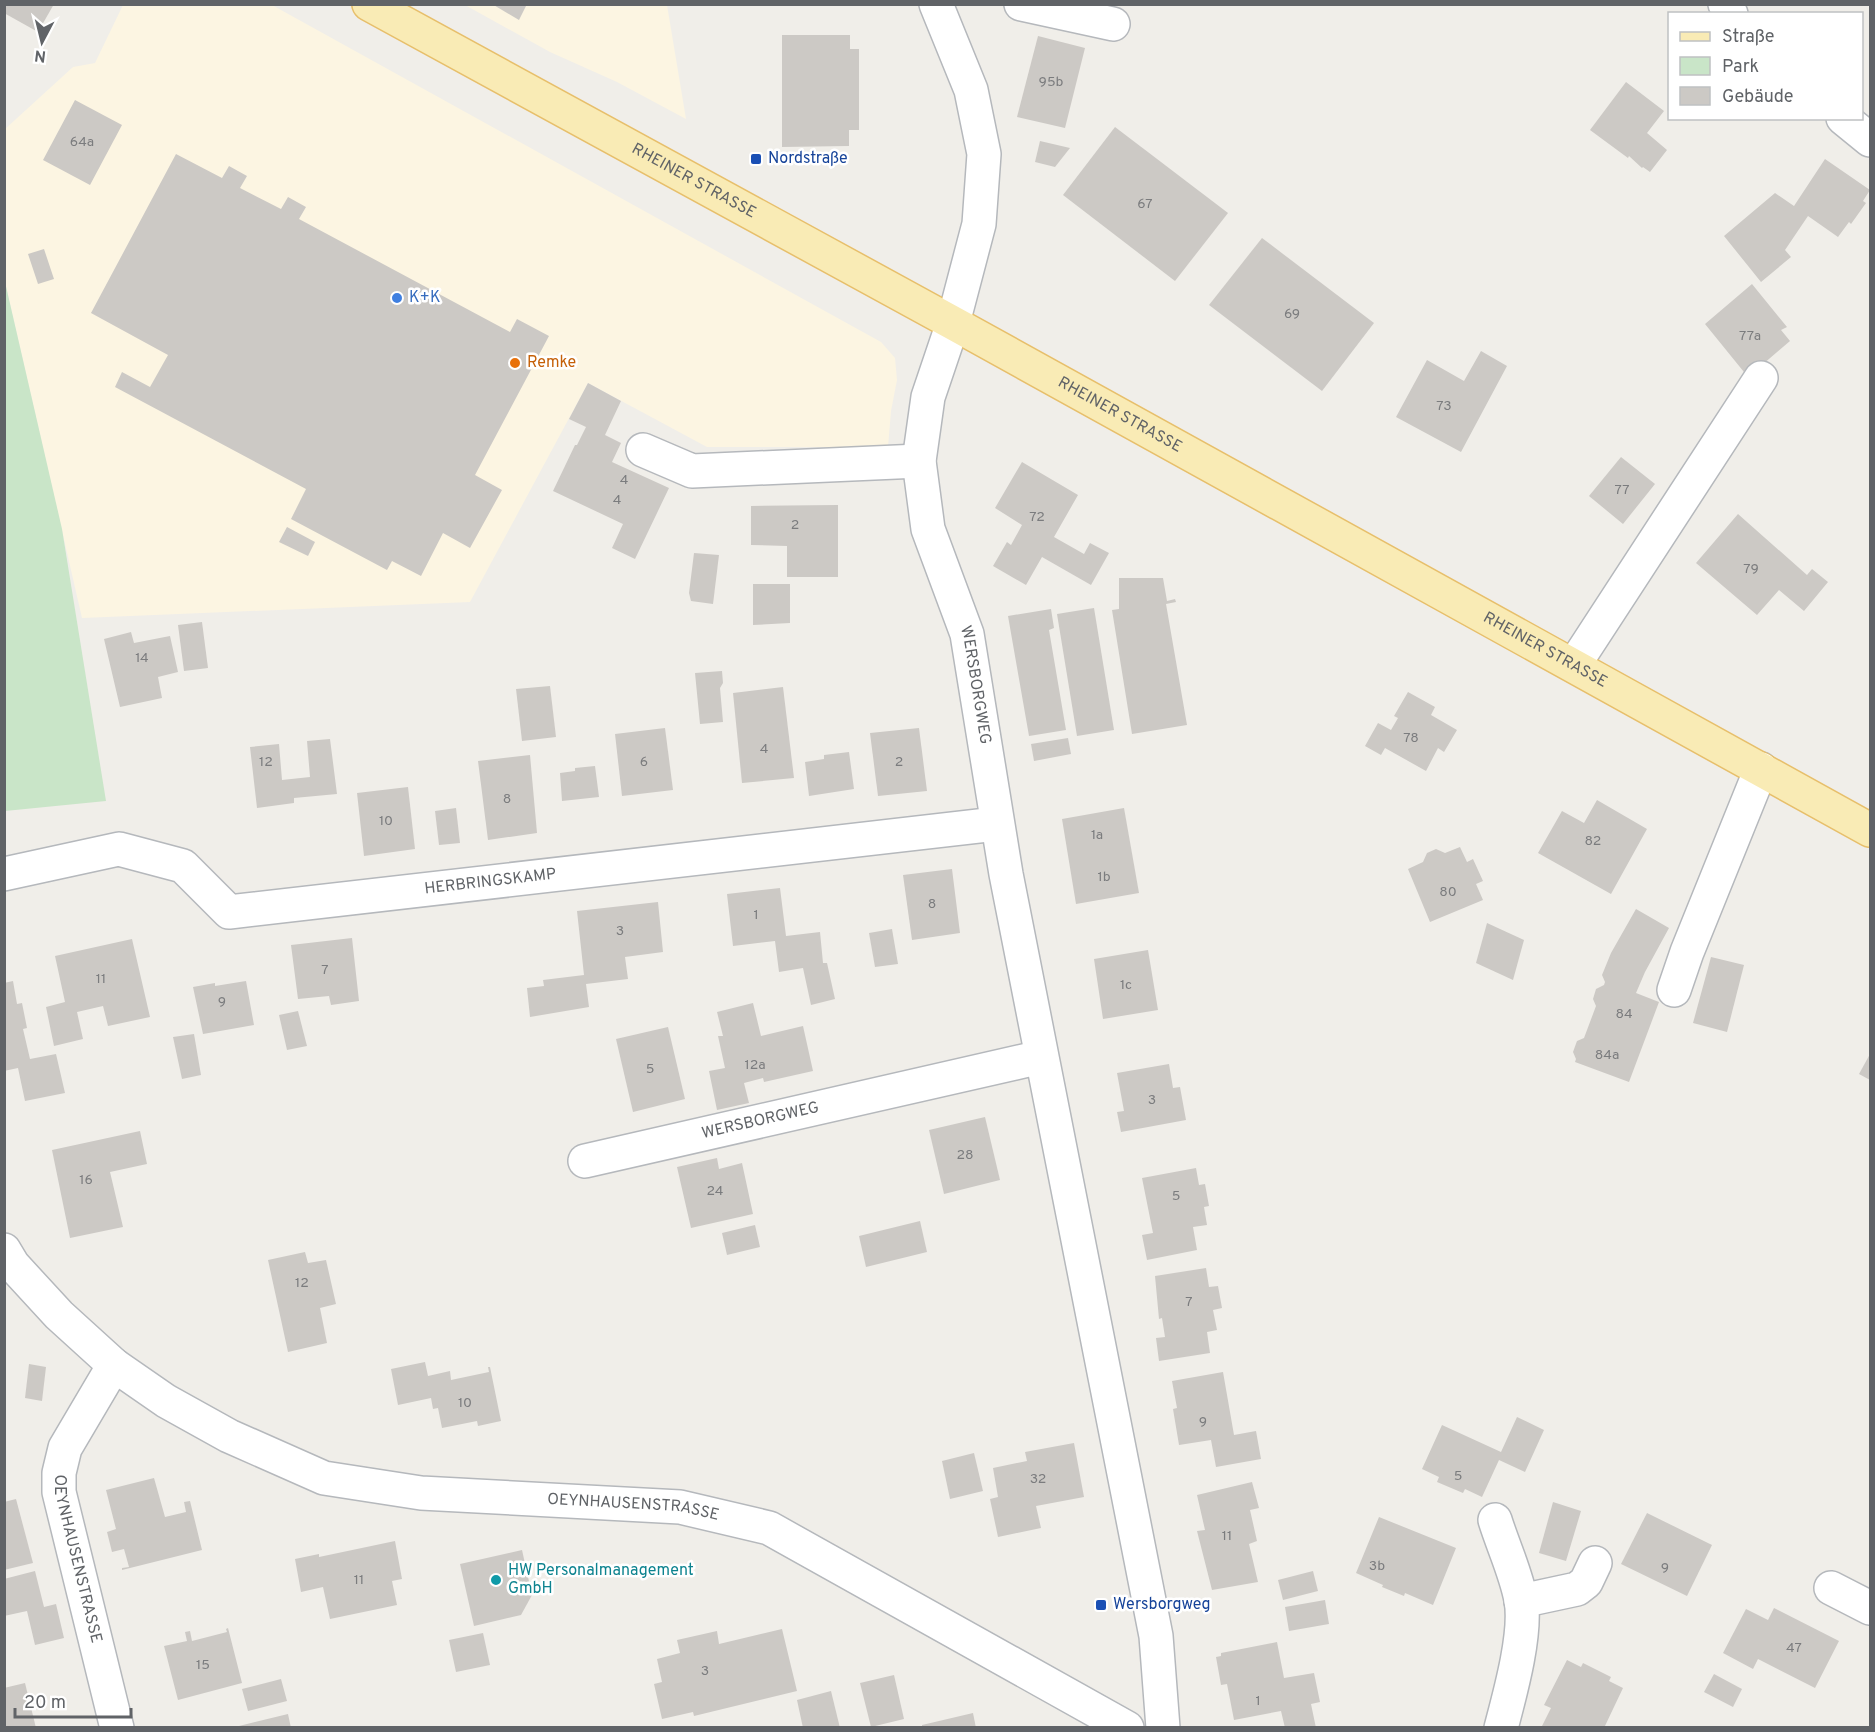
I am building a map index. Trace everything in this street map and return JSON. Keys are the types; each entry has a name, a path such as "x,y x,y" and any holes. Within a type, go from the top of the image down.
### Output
{"main road":[{"name":"RHEINER STRASSE","path":"369,4 1574,664 1870,830"}],"street":[{"path":"936,4 971,90 984,154 979,224 953,323"},
{"path":"1021,4 1113,24"},
{"path":"1845,120 1870,140"},
{"name":"WERSBORGWEG","path":"953,323 928,397 919,461 928,529 967,634 996,824 1156,1636 1163,1728"},
{"path":"1574,664 1761,378"},
{"path":"643,450 692,471 919,461"},
{"path":"1674,990 1687,952 1761,769"},
{"name":"HERBRINGSKAMP","path":"4,874 119,849 183,866 230,912 996,824"},
{"name":"WERSBORGWEG","path":"585,1161 1041,1057"},
{"name":"OEYNHAUSENSTRASSE","path":"4,1250 13,1265 59,1315 114,1365 166,1401 229,1436 324,1478 421,1493 680,1507 770,1528 1127,1728"},
{"name":"OEYNHAUSENSTRASSE","path":"114,1365 65,1448 59,1473 59,1492 117,1728"},
{"path":"1495,1520 1521,1601 1522,1622 1514,1678 1502,1728"},
{"path":"1521,1601 1577,1589 1586,1582 1594,1563"},
{"path":"1831,1588 1870,1608"}],"shaded area":[{"path":"123,5 272,5 881,342 895,358 897,380 891,411 888,447 707,447 588,383 470,602 82,618 5,282 4,130 73,67 95,63"},
{"path":"465,5 667,5 686,119 617,82 550,52"}],"green space":[{"path":"5,282 62,529 106,801 5,811"}],"building":[{"path":"4,4 54,4 38,32 4,13"},
{"path":"492,4 527,4 519,20"},
{"path":"782,35 850,35 850,49 859,49 859,130 849,130 849,146 782,147"},
{"path":"1038,36 1085,48 1065,128 1017,117"},
{"path":"1626,82 1664,111 1647,133 1667,150 1650,172 1590,130"},
{"path":"75,100 122,125 90,185 43,160"},
{"path":"1115,127 1228,213 1175,281 1063,195"},
{"path":"1040,141 1070,148 1055,167 1035,162"},
{"path":"176,154 222,178 229,166 247,176 240,188 281,209 288,197 306,207 299,219 510,332 517,319 549,336 475,475 502,490 470,548 443,533 421,576 392,561 387,570 291,519 306,489 115,387 122,372 150,387 168,355 91,313"},
{"path":"1825,159 1870,190 1863,201 1866,203 1838,237 1808,216 1785,250 1791,257 1761,282 1724,236 1775,193 1794,206"},
{"path":"1262,238 1374,323 1322,391 1209,305"},
{"path":"44,249 54,279 38,284 28,254"},
{"path":"1752,284 1787,327 1781,330 1790,341 1748,377 1705,324"},
{"path":"1481,351 1507,366 1461,452 1396,417 1427,360 1464,381"},
{"path":"588,383 621,401 605,435 621,443 612,462 669,488 635,559 612,548 623,524 553,491 586,427 569,419"},
{"path":"1621,457 1655,484 1623,524 1589,496"},
{"path":"1022,462 1078,495 1054,537 1084,554 1090,543 1109,553 1091,585 1042,557 1026,585 993,566 1007,542 1011,545 1022,525 995,508"},
{"path":"838,505 838,577 787,577 787,546 751,545 751,506"},
{"path":"1738,514 1807,575 1812,569 1828,582 1804,611 1779,590 1757,615 1696,563"},
{"path":"287,527 315,542 308,556 279,542"},
{"path":"694,553 719,555 713,604 691,601 689,593"},
{"path":"1119,578 1163,578 1167,601 1175,599 1176,602 1166,604 1187,725 1132,734 1112,610 1119,609"},
{"path":"753,584 790,584 790,623 753,625"},
{"path":"1094,608 1114,730 1077,736 1057,614"},
{"path":"1051,609 1054,628 1049,630 1066,730 1029,736 1008,616"},
{"path":"202,622 208,668 184,671 178,625"},
{"path":"131,632 134,643 170,636 178,672 158,677 162,698 120,707 104,639"},
{"path":"722,671 723,683 720,688 723,722 700,724 695,673"},
{"path":"550,686 556,737 522,741 516,689"},
{"path":"783,687 794,778 742,783 733,693"},
{"path":"1408,692 1435,707 1431,715 1457,730 1444,752 1438,748 1426,771 1385,748 1381,755 1365,746 1378,723 1391,730 1398,718 1394,716"},
{"path":"665,728 673,790 622,796 615,734"},
{"path":"919,728 927,791 878,796 870,733"},
{"path":"1068,738 1071,754 1034,761 1031,744"},
{"path":"330,739 337,794 294,798 294,803 257,808 250,747 279,744 282,780 310,777 307,741"},
{"path":"849,752 854,789 809,796 805,762 824,759 824,755"},
{"path":"530,755 537,833 488,840 478,761"},
{"path":"595,766 599,797 562,801 560,773 575,771 575,768"},
{"path":"408,787 415,849 364,856 357,793"},
{"path":"1597,800 1647,829 1611,894 1538,853 1562,811 1584,823"},
{"path":"456,808 460,843 439,845 435,811"},
{"path":"1124,808 1139,893 1076,904 1062,819"},
{"path":"1460,847 1467,862 1473,859 1483,881 1476,884 1483,900 1430,922 1408,869 1423,862 1427,853 1436,849 1445,853"},
{"path":"952,869 960,933 912,940 903,875"},
{"path":"780,888 786,936 820,932 823,963 827,963 835,999 811,1005 803,968 779,972 775,941 733,946 727,894"},
{"path":"658,902 663,952 625,957 628,979 586,984 589,1007 530,1017 527,988 544,986 543,980 584,975 577,911"},
{"path":"1636,909 1669,928 1636,993 1659,1002 1629,1082 1575,1062 1573,1052 1577,1041 1584,1038 1596,1006 1593,999 1596,989 1604,985 1602,975 1611,953"},
{"path":"1487,923 1524,940 1513,980 1476,963"},
{"path":"892,929 898,964 875,967 869,933"},
{"path":"352,938 359,1001 331,1005 329,996 298,999 291,945"},
{"path":"132,939 150,1017 108,1026 103,1006 77,1012 83,1039 54,1046 46,1007 65,1002 55,956"},
{"path":"1148,950 1158,1010 1103,1019 1094,959"},
{"path":"1711,957 1744,965 1727,1032 1693,1023"},
{"path":"13,981 17,1004 22,1003 27,1028 23,1029 30,1059 56,1054 65,1093 25,1101 18,1068 4,1071 4,983"},
{"path":"246,981 254,1025 203,1034 193,987"},
{"path":"753,1003 761,1036 803,1026 813,1071 764,1082 763,1078 744,1083 749,1103 717,1110 709,1071 725,1068 718,1036 723,1036 717,1012"},
{"path":"298,1011 307,1046 287,1050 279,1015"},
{"path":"668,1027 685,1099 633,1112 616,1039"},
{"path":"194,1034 201,1075 182,1079 173,1037"},
{"path":"1870,1054 1870,1080 1859,1074"},
{"path":"1169,1064 1173,1088 1180,1087 1186,1120 1121,1132 1117,1112 1124,1111 1117,1073"},
{"path":"985,1117 1000,1180 944,1194 929,1130"},
{"path":"140,1131 147,1164 110,1172 123,1227 70,1238 52,1150"},
{"path":"717,1158 719,1169 742,1163 753,1214 691,1228 677,1167"},
{"path":"1196,1168 1199,1185 1205,1184 1209,1206 1204,1207 1207,1225 1193,1227 1197,1250 1147,1260 1142,1235 1153,1233 1142,1178"},
{"path":"920,1221 927,1252 866,1267 859,1236"},
{"path":"755,1225 760,1247 727,1255 722,1233"},
{"path":"305,1252 308,1263 326,1260 336,1304 320,1308 327,1343 288,1352 268,1260"},
{"path":"1206,1268 1209,1287 1218,1286 1222,1308 1213,1310 1217,1330 1207,1332 1210,1353 1159,1361 1156,1338 1165,1337 1162,1318 1159,1319 1155,1276"},
{"path":"425,1362 428,1376 450,1371 451,1380 489,1372 488,1367 490,1367 501,1421 478,1426 477,1421 442,1428 438,1408 433,1409 431,1398 398,1405 391,1369"},
{"path":"29,1364 46,1367 42,1401 25,1398"},
{"path":"1223,1372 1234,1435 1256,1431 1261,1459 1216,1467 1211,1440 1179,1445 1173,1409 1177,1408 1172,1381"},
{"path":"1517,1417 1544,1430 1525,1472 1499,1460 1482,1497 1465,1489 1463,1493 1437,1482 1439,1477 1422,1469 1442,1425 1501,1452"},
{"path":"1074,1443 1084,1497 1036,1506 1041,1528 998,1537 990,1499 998,1497 993,1468 1027,1461 1025,1452"},
{"path":"974,1453 983,1491 950,1499 942,1461"},
{"path":"154,1478 165,1517 186,1512 184,1502 190,1501 202,1550 122,1570 122,1568 129,1567 124,1549 112,1552 107,1532 116,1529 106,1490"},
{"path":"1252,1482 1259,1508 1250,1510 1257,1541 1249,1544 1258,1582 1212,1590 1197,1531 1205,1530 1197,1495"},
{"path":"16,1499 33,1563 4,1570 4,1502"},
{"path":"1553,1502 1581,1511 1566,1561 1539,1553"},
{"path":"1647,1513 1712,1545 1687,1596 1621,1564"},
{"path":"1379,1517 1456,1548 1433,1605 1405,1593 1404,1596 1382,1587 1383,1585 1356,1573"},
{"path":"395,1541 402,1579 392,1581 397,1605 330,1619 323,1587 301,1592 295,1559 319,1554 319,1557"},
{"name":"HW Personalmanagement GmbH","path":"522,1550 532,1595 521,1615 474,1626 460,1564"},
{"path":"35,1571 44,1607 56,1604 64,1638 35,1645 27,1611 4,1616 4,1579"},
{"path":"1313,1571 1318,1591 1283,1600 1278,1580"},
{"path":"1325,1600 1329,1624 1289,1631 1285,1607"},
{"path":"1774,1608 1839,1641 1815,1688 1758,1659 1753,1669 1723,1653 1746,1609 1768,1620"},
{"path":"228,1628 242,1683 178,1700 164,1646 187,1641 185,1632 190,1631 192,1641 227,1632"},
{"path":"782,1629 797,1691 694,1716 693,1712 662,1719 654,1684 662,1682 657,1659 680,1653 677,1640 717,1631 719,1644"},
{"path":"483,1633 490,1665 456,1672 449,1640"},
{"path":"1277,1642 1284,1678 1314,1673 1320,1702 1311,1704 1316,1728 1285,1728 1281,1711 1234,1720 1227,1684 1221,1685 1216,1657 1221,1656 1221,1653"},
{"path":"1567,1660 1581,1667 1583,1663 1611,1677 1609,1681 1623,1688 1604,1728 1541,1728 1551,1708 1544,1705"},
{"path":"1714,1674 1742,1689 1733,1707 1704,1692"},
{"path":"894,1675 904,1719 871,1727 860,1683"},
{"path":"281,1679 287,1701 248,1711 242,1689"},
{"path":"25,1683 36,1728 4,1728 4,1688"},
{"path":"831,1691 840,1728 803,1728 797,1700"},
{"path":"973,1713 976,1728 922,1728 922,1725"},
{"path":"288,1714 291,1728 239,1728 239,1726"}],"place":[{"name":"Nordstraße","path":"756,159"},
{"name":"K+K","path":"397,298"},
{"name":"Remke","path":"515,363"},
{"name":"HW Personalmanagement GmbH","path":"496,1580"},
{"name":"Wersborgweg","path":"1101,1605"}]}
